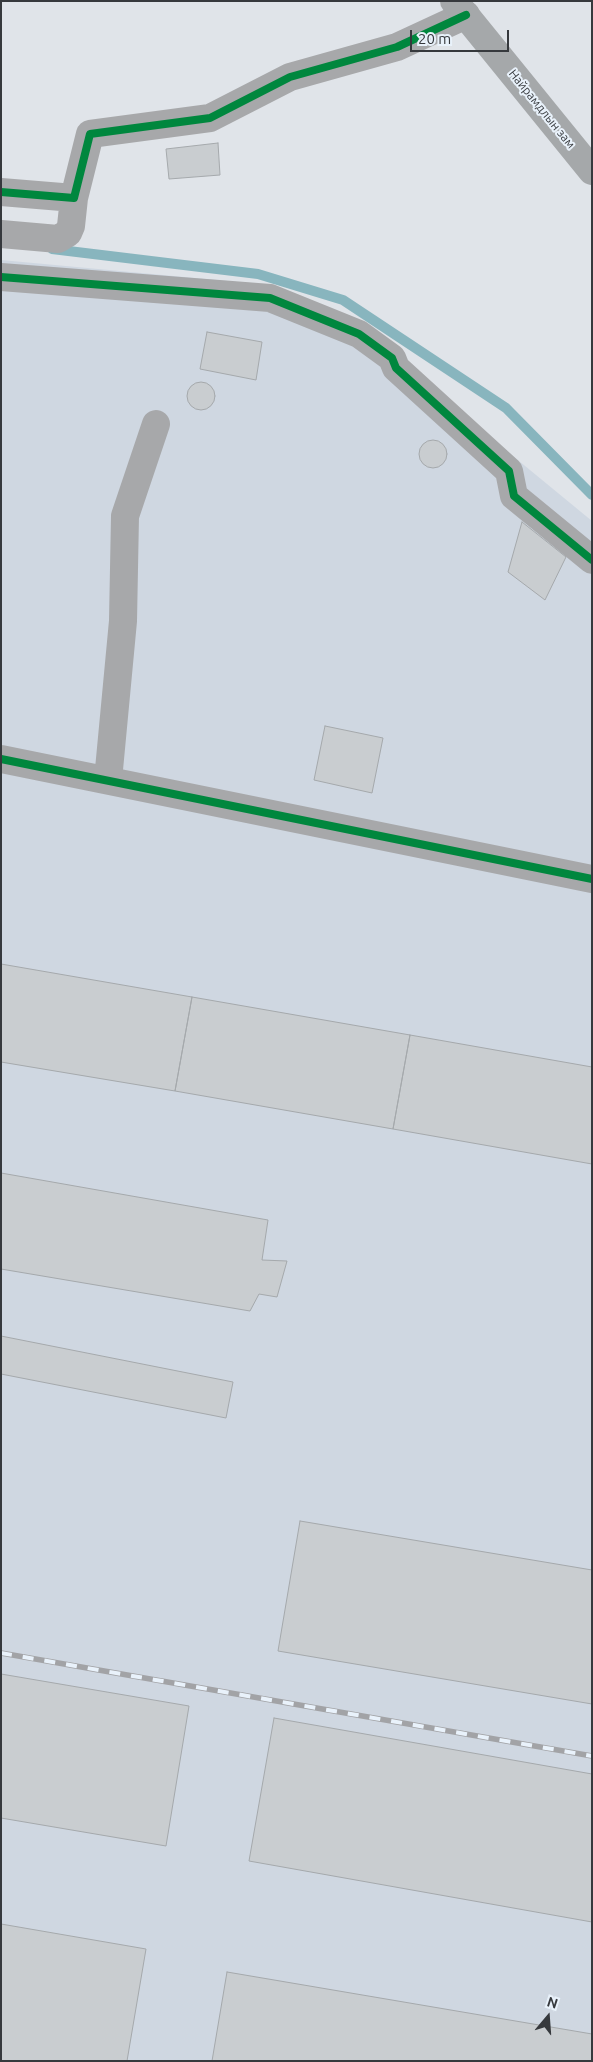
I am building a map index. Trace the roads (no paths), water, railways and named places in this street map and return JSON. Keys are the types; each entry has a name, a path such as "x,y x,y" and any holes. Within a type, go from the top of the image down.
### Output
{"main road":[{"name":"Найрамдлын зам","path":"460,8 592,171"}],"street":[{"path":"1,234 58,239 68,234 71,226 74,198 90,134 210,118 290,77 397,47 460,8"},
{"path":"1,192 74,198"},
{"path":"1,277 270,298 359,334 392,358 396,368 509,471 514,496 592,560"},
{"path":"108,780 123,621 126,516 156,424"},
{"path":"1,759 592,879"}],"waterway":[{"path":"52,249 258,274 343,300 506,408 592,495"}],"railway":[{"path":"1,1653 592,1756"}]}
